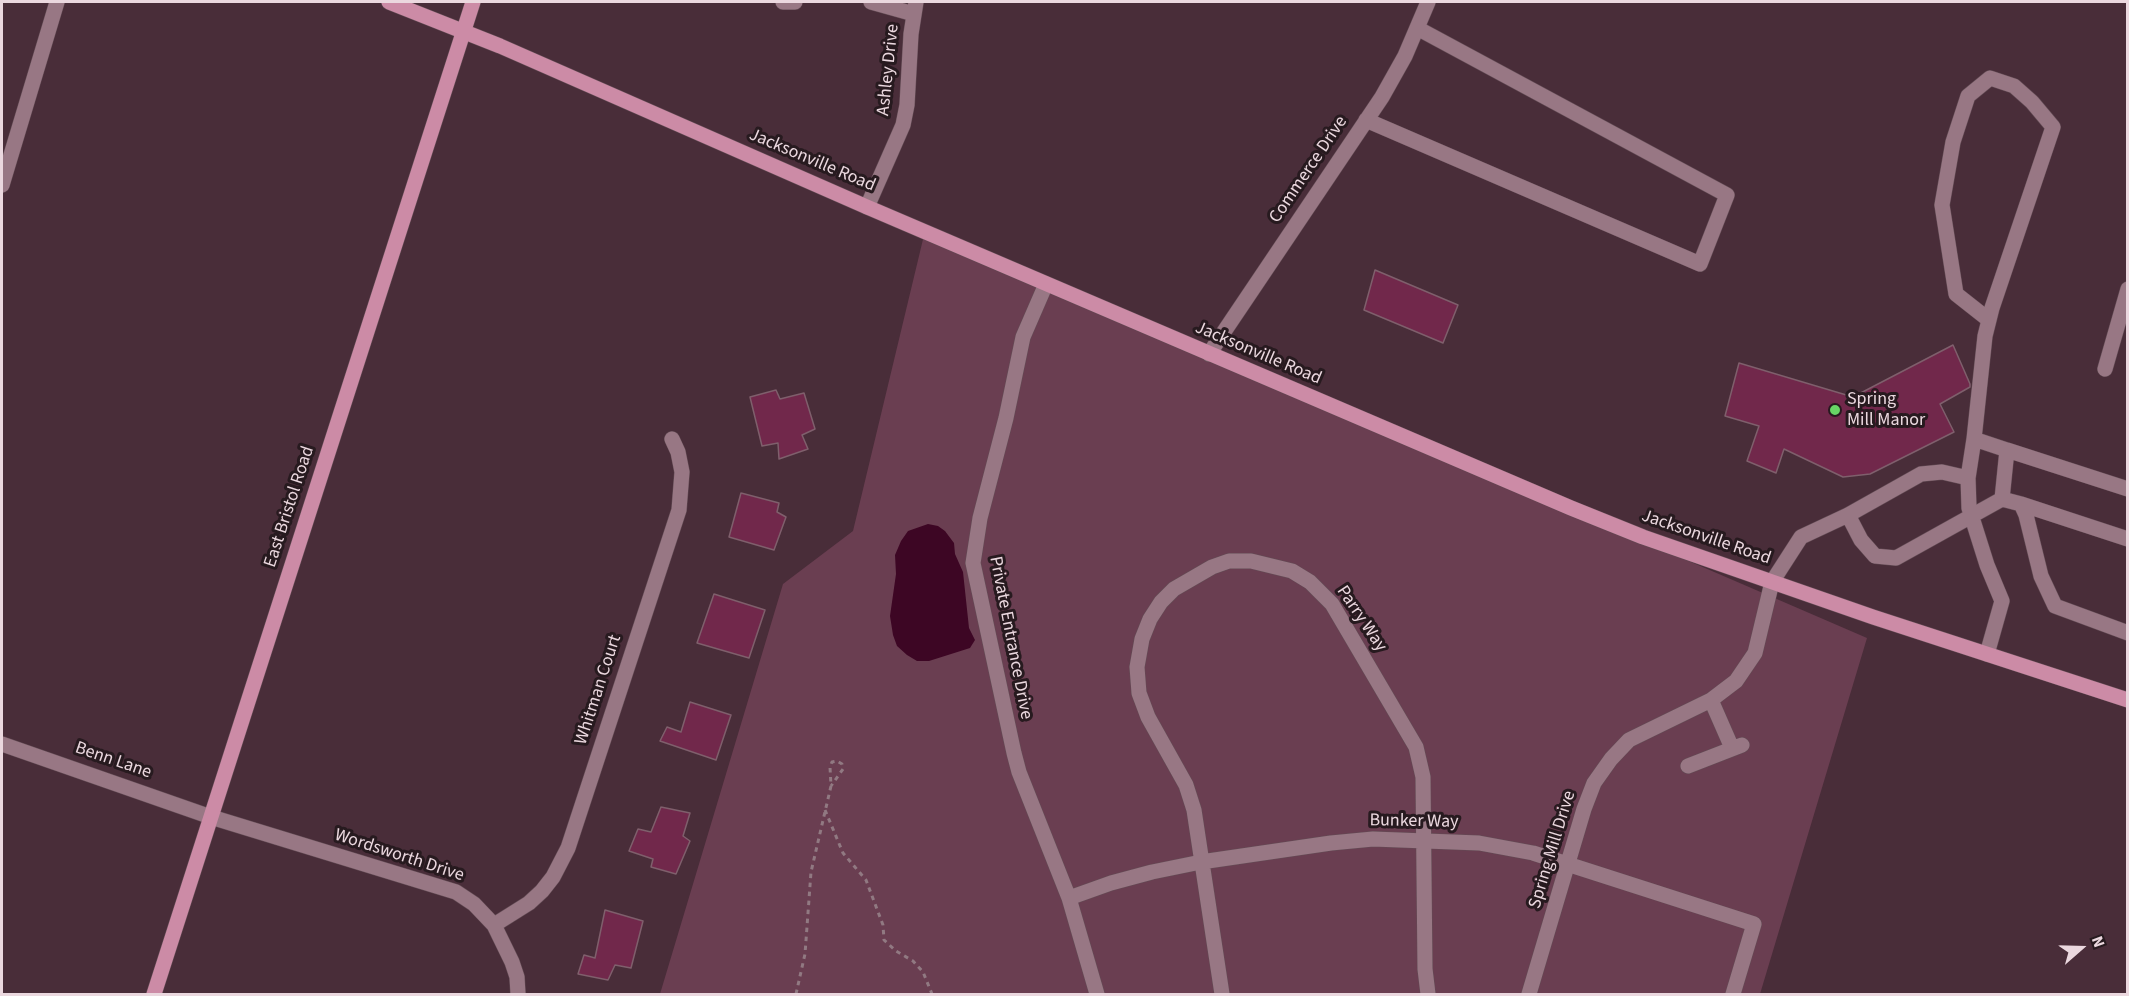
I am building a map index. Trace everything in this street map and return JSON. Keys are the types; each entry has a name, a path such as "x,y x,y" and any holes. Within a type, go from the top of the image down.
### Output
{"main road":[{"name":"Jacksonville Road","path":"389,2 463,31 1209,354 1643,537 2127,700"},
{"name":"East Bristol Road","path":"154,994 473,2"}],"street":[{"path":"2,184 57,2"},
{"path":"783,2 795,2"},
{"path":"871,2 915,8"},
{"name":"Commerce Drive","path":"1209,354 1398,71 1428,2"},
{"name":"Ashley Drive","path":"867,207 903,125 907,105 911,34 915,8"},
{"path":"1366,120 1700,264 1727,195 1417,28"},
{"path":"1987,654 2002,601 1987,565 1972,517 1968,478 1989,320 2053,127 2032,102 2014,86 1990,78 1968,96 1953,142 1942,205 1956,294 1989,320"},
{"name":"Private Entrance Drive","path":"1046,284 1023,337 980,518 973,563 1019,772 1069,898 1097,994"},
{"path":"2105,369 2127,289"},
{"name":"Whitman Court","path":"494,925 529,903 542,891 553,877 568,848 679,510 682,472 678,452 672,439"},
{"path":"1974,439 2127,489"},
{"path":"2002,499 2007,450"},
{"name":"Spring Mill Drive","path":"1530,994 1584,809 1594,783 1611,759 1629,740 1711,700 1736,681 1755,653 1772,582 1801,537 1848,515 1921,474 1942,472 1968,478"},
{"path":"1848,515 1861,540 1875,556 1896,558 2002,499 2127,539"},
{"path":"2021,504 2026,515 2041,576 2055,606 2127,633"},
{"name":"Parry Way","path":"1221,994 1194,810 1186,785 1148,717 1139,693 1137,667 1142,639 1150,619 1161,602 1174,589 1212,567 1229,561 1251,561 1292,572 1310,582 1332,604 1416,747 1423,777 1425,969 1428,994"},
{"path":"1688,766 1737,747 1711,700"},
{"name":"Benn Lane","path":"2,744 211,817"},
{"name":"Wordsworth Drive","path":"211,817 456,892 474,904 494,925 512,962 517,977 518,994"},
{"name":"Bunker Way","path":"1069,898 1133,877 1201,862 1331,843 1373,839 1479,843 1533,853 1754,924 1733,994"}],"path":[{"path":"796,994 805,954 811,872 831,786 832,762 837,761 842,764 843,769 831,786"},
{"path":"825,808 843,853 866,880 883,925 884,940 896,951 913,961 923,972 933,994"}],"shaded area":[{"path":"925,231 1867,638 1760,994 660,994 783,584 853,531"},
{"path":"928,524 938,526 945,531 954,543 955,554 963,572 969,628 975,640 970,648 929,661 917,661 897,646 890,616 896,574 895,555 908,531"}],"building":[{"path":"1375,270 1458,305 1443,343 1364,310"},
{"name":"Spring Mill Manor","path":"1953,345 1970,384 1970,387 1940,404 1954,432 1870,474 1843,477 1784,449 1776,473 1747,461 1759,426 1725,416 1739,363 1853,397"},
{"path":"776,390 780,399 804,393 815,429 802,435 808,449 779,459 778,443 762,446 750,397"},
{"path":"741,493 779,503 777,512 786,517 774,550 729,537"},
{"path":"714,594 765,610 749,658 697,643"},
{"path":"690,702 731,715 716,760 660,741 667,727 681,732"},
{"path":"661,807 690,813 683,836 690,841 676,874 651,867 653,859 629,851 638,829 651,832"},
{"path":"605,910 643,921 631,968 615,965 608,980 578,974 584,955 595,958"}],"place":[{"name":"Spring Mill Manor","path":"1835,410"}]}
